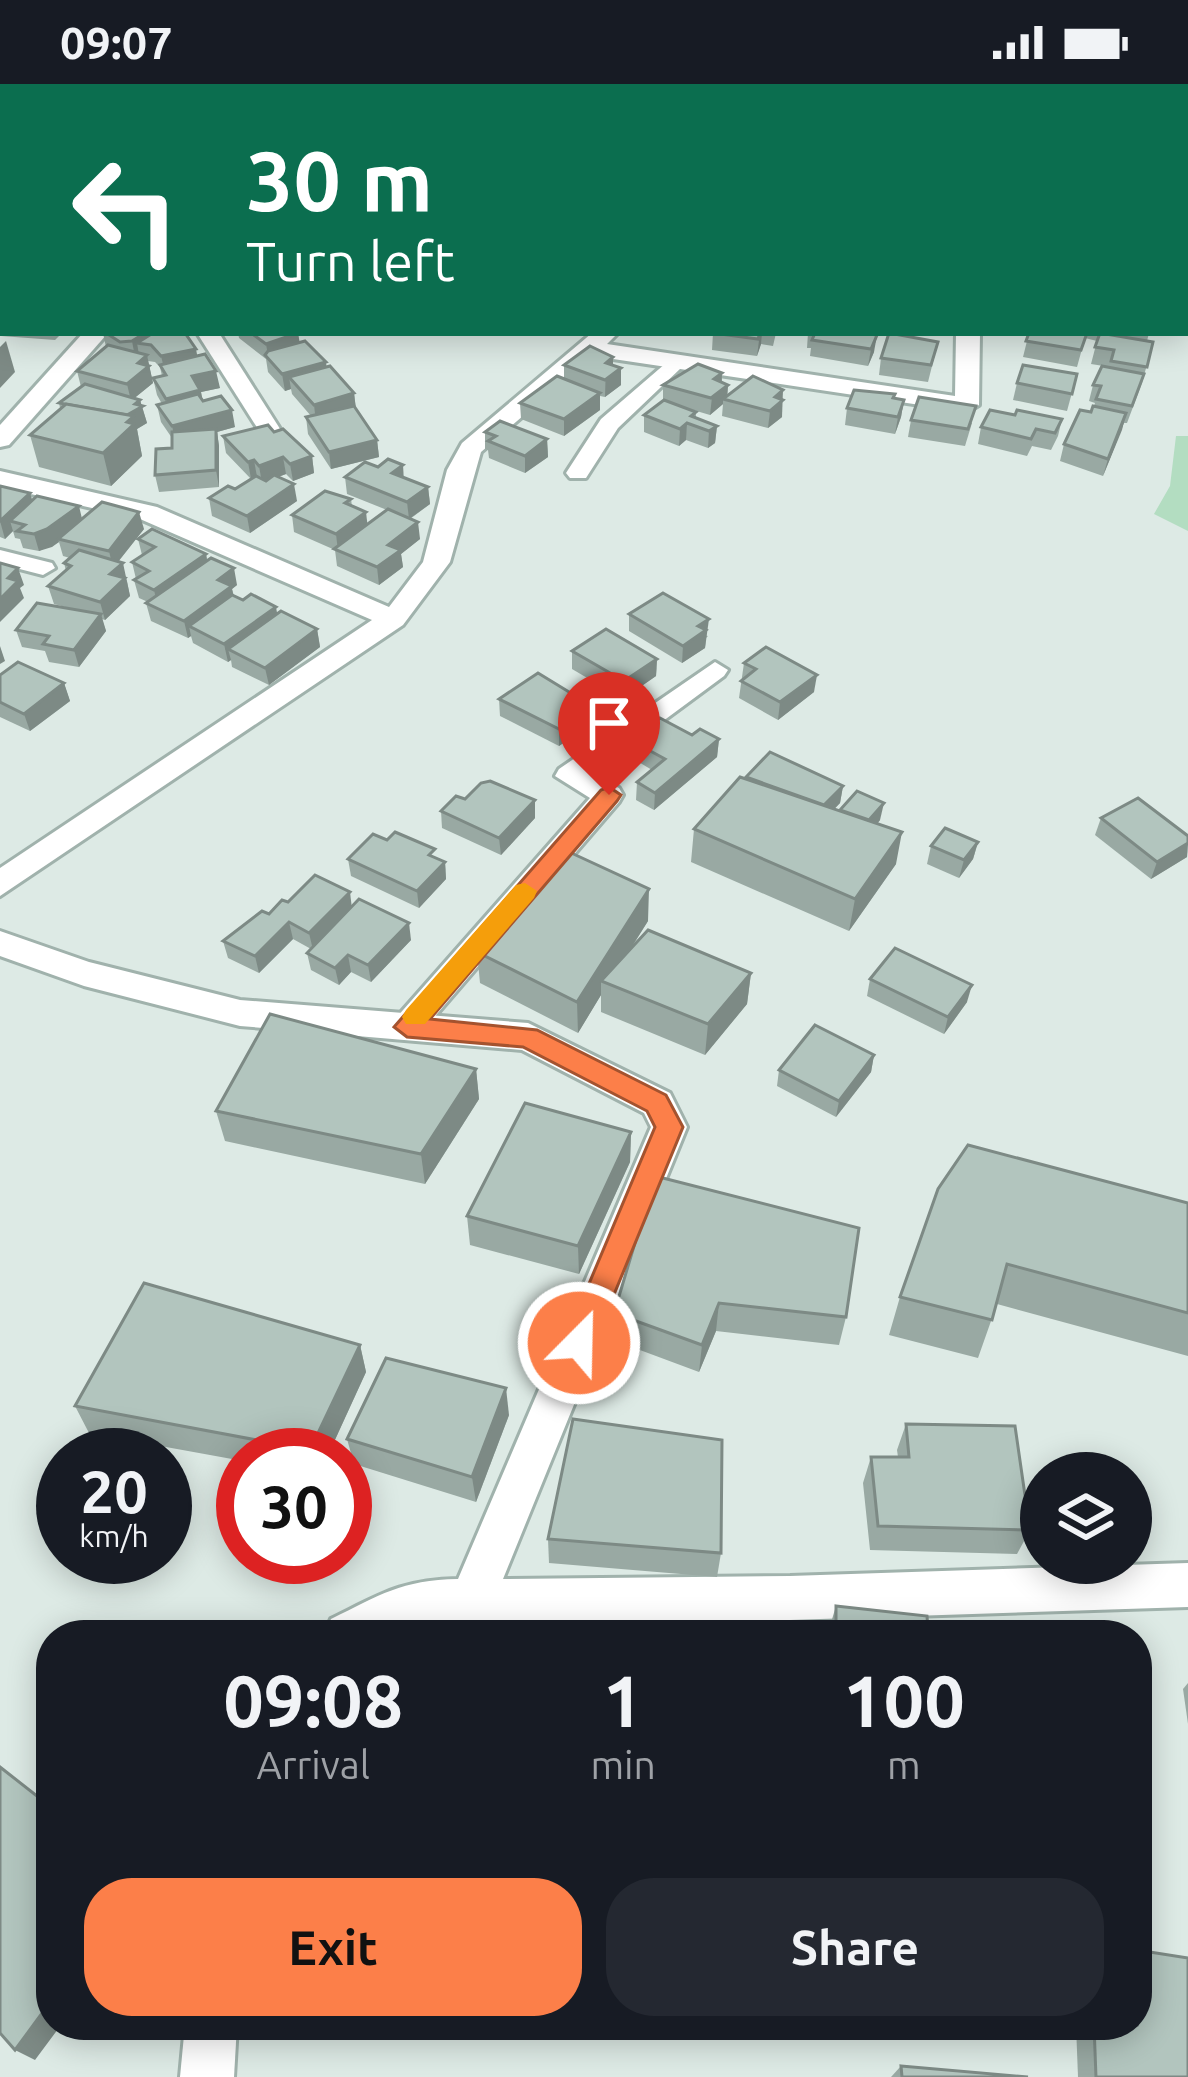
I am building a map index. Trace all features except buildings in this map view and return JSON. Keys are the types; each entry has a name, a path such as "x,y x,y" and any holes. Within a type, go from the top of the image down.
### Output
{"street":[{"path":"0,440 93,336"},
{"path":"0,884 393,619 429,580 446,538 457,468 471,448 598,341 673,363 967,405 968,336"},
{"path":"0,479 148,513 393,619"},
{"path":"0,944 84,974 240,1013 528,1037 657,1103 669,1127 471,1602"},
{"path":"376,1620 413,1602 1188,1585"},
{"path":"207,2077 210,2040"}],"lane":[{"path":"210,336 272,432"},
{"path":"578,473 609,424 673,363"},
{"path":"0,557 43,568"},
{"path":"407,1027 609,795 569,776 716,670"}],"green space":[{"path":"1176,436 1188,436 1188,531 1154,514 1170,486"}],"slow traffic":[{"path":"415,1017 525,891"}],"route":[{"path":"579,1343 669,1127 657,1103 528,1037 407,1027 609,795"}]}
